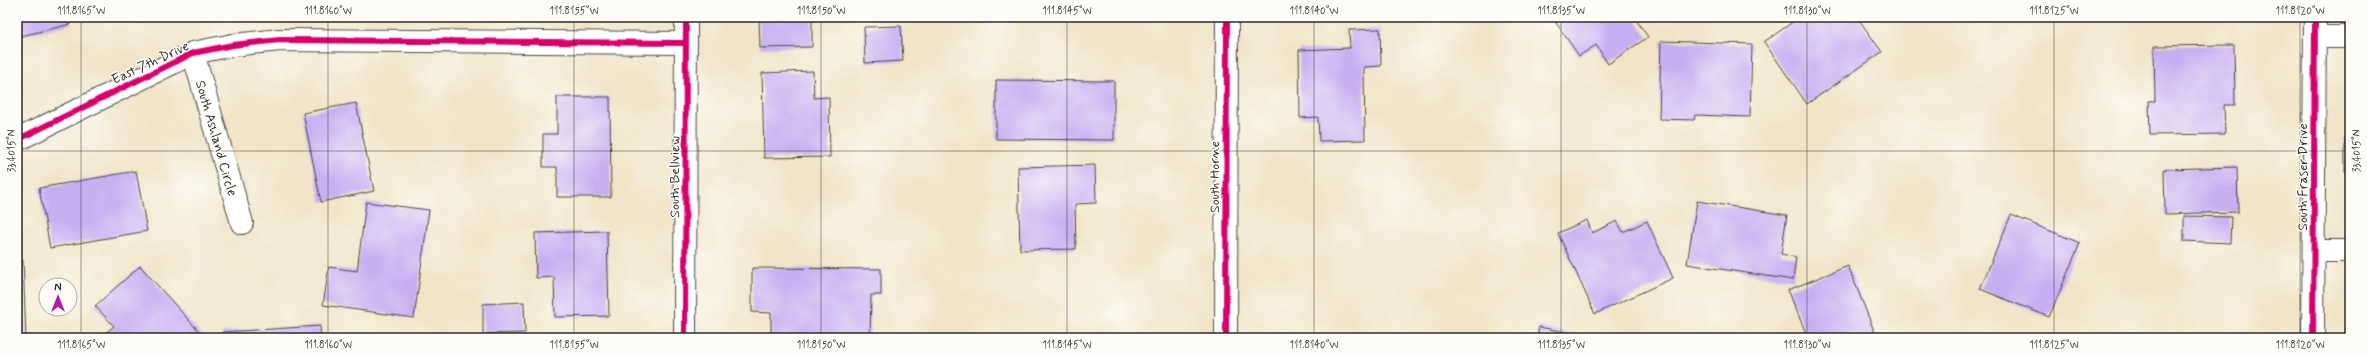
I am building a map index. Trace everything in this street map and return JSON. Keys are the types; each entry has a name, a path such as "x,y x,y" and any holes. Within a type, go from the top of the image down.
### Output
{"street":[{"name":"South Bellview","path":"685,338 686,17"},
{"name":"South Horne","path":"1226,338 1227,17"},
{"path":"2315,27 2350,37"},
{"name":"South Fraser Drive","path":"2313,338 2315,27"},
{"name":"East 7th Drive","path":"17,140 193,53 234,45 280,40 686,43"},
{"name":"South Ashland Circle","path":"193,53 242,223"},
{"path":"2314,251 2350,251"}],"building":[{"path":"17,17 69,17 71,24 17,37"},
{"path":"759,17 812,17 812,47 760,48"},
{"path":"1552,17 1634,17 1648,37 1608,64 1596,45 1579,56"},
{"path":"1800,17 1857,17 1882,52 1807,104 1764,42"},
{"path":"901,26 903,61 865,63 864,27"},
{"path":"1380,29 1381,66 1364,67 1365,140 1319,141 1318,117 1300,118 1299,50 1350,48 1349,30"},
{"path":"1661,41 1752,44 1750,117 1695,115 1694,120 1659,119"},
{"path":"2234,45 2235,105 2224,105 2225,134 2150,135 2149,101 2155,101 2154,46"},
{"path":"813,71 814,98 829,97 830,157 764,158 762,73"},
{"path":"996,80 1114,81 1114,140 996,139"},
{"path":"557,97 610,97 611,197 557,197 557,167 543,167 543,134 557,134"},
{"path":"356,103 374,191 321,202 303,113"},
{"path":"2345,136 2350,136 2350,171 2345,171"},
{"path":"1095,165 1096,203 1075,204 1076,249 1020,250 1018,167"},
{"path":"2237,167 2238,212 2165,214 2164,169"},
{"path":"136,171 147,231 50,248 39,188"},
{"path":"1697,201 1787,215 1781,254 1796,257 1793,280 1687,264"},
{"path":"366,202 429,210 414,318 323,305 329,267 357,271"},
{"path":"2011,215 2080,243 2049,317 1980,289"},
{"path":"2184,216 2231,217 2230,243 2184,241"},
{"path":"1587,220 1592,233 1617,221 1623,232 1647,221 1673,278 1595,314 1558,233"},
{"path":"607,231 609,316 555,317 554,277 536,278 535,233"},
{"path":"17,260 23,260 26,338 17,338"},
{"path":"140,266 204,337 106,338 103,335 114,326 95,306"},
{"path":"1848,266 1877,338 1808,338 1788,290"},
{"path":"752,268 881,269 881,295 871,295 870,338 771,338 771,313 752,312"},
{"path":"524,302 525,333 483,334 483,304"},
{"path":"320,326 321,338 223,338 222,332"},
{"path":"1539,327 1592,337 1537,338"}],"cycle path":[{"path":"685,338 686,17"},
{"path":"1226,338 1227,17"},
{"path":"2313,338 2315,17"},
{"path":"17,140 193,53 233,45 280,40 686,43"}]}
